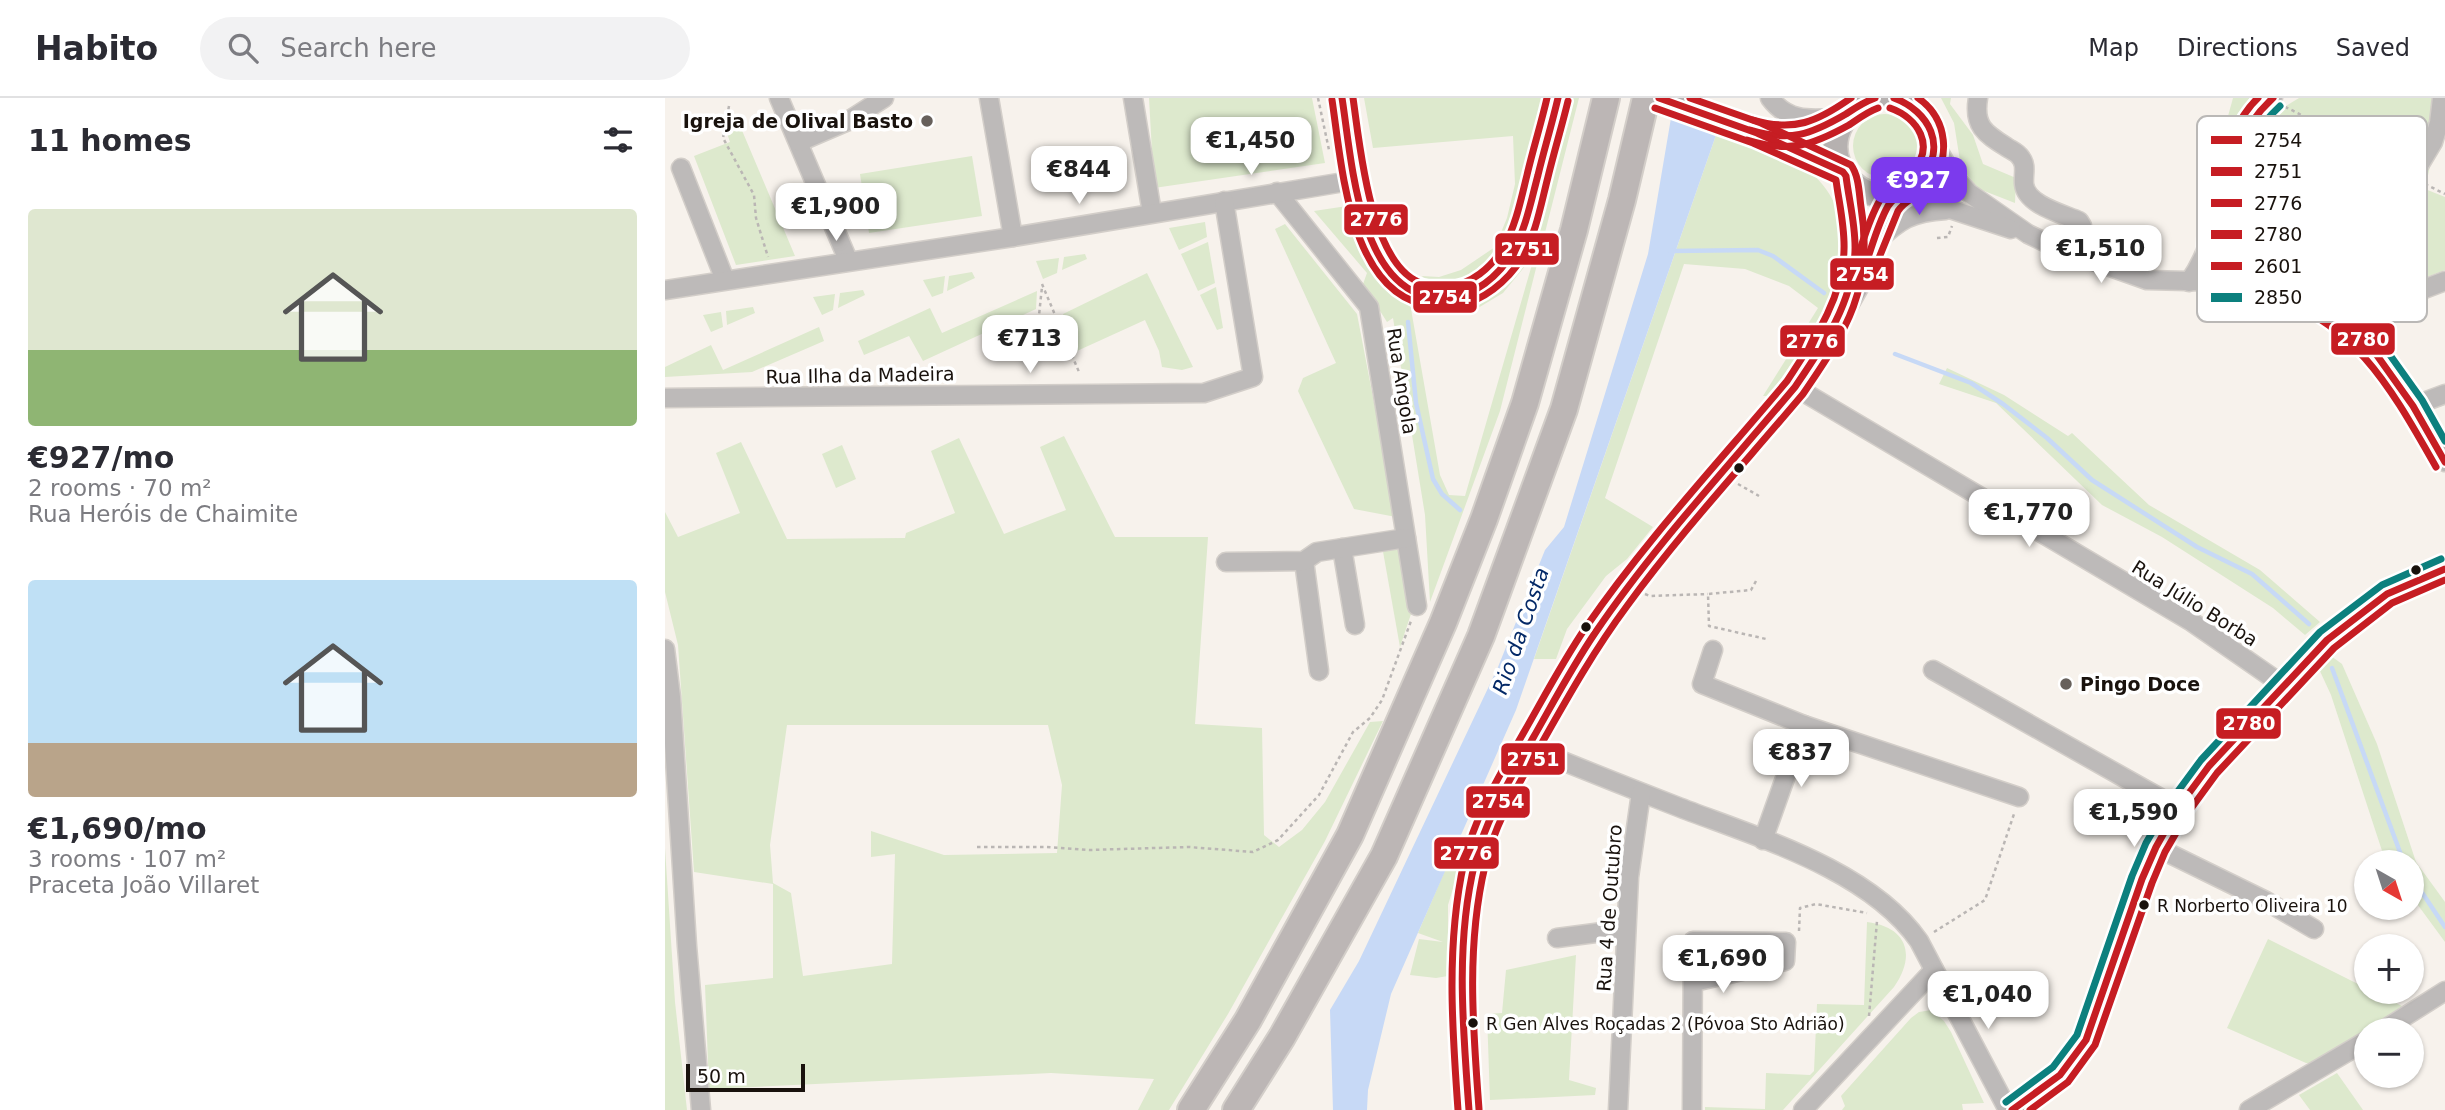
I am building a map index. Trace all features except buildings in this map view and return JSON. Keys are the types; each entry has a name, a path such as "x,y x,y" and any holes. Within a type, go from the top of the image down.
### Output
{"highway":[{"path":"1545,328 1590,98"},
{"path":"1191,1110 1248,1020 1350,835 1443,623 1525,403 1574,230 1606,98"},
{"path":"1591,309 1630,98"},
{"path":"1237,1110 1282,1037 1384,856 1481,636 1564,409 1622,200 1646,98"}],"main road":[{"path":"1342,98 1356,180 1372,243 1385,268 1403,285 1426,296 1450,297 1465,294 1494,277 1514,250 1527,215 1558,98"},
{"path":"1659,98 1775,139 1786,139 1815,131 1858,106"},
{"path":"1469,1110 1462,970 1463,926 1475,861 1486,831 1507,784 1582,653 1627,588 1795,387 1862,276 1881,222 1900,192 1919,181 1929,168 1933,152 1931,133 1913,106 1894,98"},
{"path":"1845,306 1855,250 1844,174 1837,157 1836,142 1840,126 1858,106"},
{"path":"1757,133 1844,174 1859,188 1870,193 1900,192"}],"street":[{"path":"779,98 848,261"},
{"path":"799,142 848,121 884,98"},
{"path":"989,98 1013,237"},
{"path":"1133,98 1152,213"},
{"path":"1770,98 1785,113 1800,119 1858,106"},
{"path":"1923,98 1931,133 1951,173 1964,188 2028,234"},
{"path":"1978,98 1976,110 1981,128 2022,159 2025,167 2025,191 2033,200 2080,221 2081,233 2071,253"},
{"path":"2427,152 2439,123 2442,98"},
{"path":"2256,116 2260,110 2276,100"},
{"path":"681,168 725,281"},
{"path":"665,272 669,289 1013,237 1356,180"},
{"name":"Rua Angola","path":"1277,192 1369,307 1417,606"},
{"path":"1900,192 1951,216"},
{"name":"Rua Ilha da Madeira","path":"665,398 1204,394 1253,377 1224,201"},
{"path":"1875,243 1898,221 1922,212 2028,234 2071,253 2147,280 2197,282"},
{"path":"2189,282 2197,271"},
{"path":"2427,288 2445,281"},
{"path":"2345,322 2371,347 2443,452"},
{"name":"Rua Júlio Borba","path":"1795,387 1891,453 2192,622 2283,685"},
{"path":"2413,407 2445,394"},
{"path":"1226,562 1304,561 1317,552 1406,538"},
{"path":"1342,548 1355,625"},
{"path":"1304,561 1319,671"},
{"path":"1528,747 1763,839 1835,871 1867,889 1907,923 1919,941 2010,1110 2060,1075 2086,1040 2156,847 2178,808 2209,766 2283,685 2351,620 2387,594 2445,569"},
{"path":"665,649 671,697 701,1110"},
{"path":"1713,650 1702,684 1804,725 2019,797"},
{"path":"1933,670 2178,808"},
{"path":"1763,839 1804,725"},
{"name":"Rua 4 de Outubro","path":"1618,1110 1629,877 1640,793"},
{"path":"2156,847 2266,901 2314,929"},
{"path":"1557,938 1626,929"},
{"path":"1692,1110 1693,942 1786,942 1785,961 1694,982"},
{"path":"1803,1110 1934,970"},
{"path":"2402,1018 2445,991"},
{"path":"2249,1110 2354,1048"}],"path":[{"path":"1318,98 1329,150"},
{"path":"2276,100 2305,116"},
{"path":"729,106 723,138 754,195 756,218 774,273"},
{"path":"2427,185 2445,194"},
{"path":"1937,238 1948,237 1951,216"},
{"path":"1034,362 1042,284 1079,372"},
{"path":"1722,475 1759,496"},
{"path":"1627,588 1650,596 1708,594 1751,590 1756,581"},
{"path":"1708,594 1709,626 1766,639"},
{"path":"977,847 1089,850 1189,847 1253,852 1278,840 1319,795 1353,732 1370,718 1382,700 1417,606"},
{"path":"1919,941 1985,900 2019,797"},
{"path":"1786,942 1800,930 1800,908 1816,904 1878,915 1867,1040"}],"green space":[{"path":"1149,98 1312,98 1325,163 1154,188"},
{"path":"1364,98 1548,98 1519,212 1499,253 1481,274 1474,278 1450,282 1426,281 1422,276 1439,277 1461,270 1495,247 1507,218 1515,184 1513,136 1373,148"},
{"path":"1567,98 1579,98 1500,411 1430,602 1425,515 1393,318 1387,322 1363,284 1367,273 1314,211 1347,206 1361,254 1368,267 1387,288 1401,297 1434,308 1450,308 1481,300 1506,281 1524,254","holes":["1531,259 1533,261 1465,496 1449,495 1440,475 1411,309 1468,314 1503,293"]},
{"path":"1941,98 1951,98 1950,104 1973,135 1983,164 2016,178 2015,203 1979,189 1964,171 1954,123"},
{"path":"2233,98 2254,98 2236,116 2228,116"},
{"path":"2299,98 2445,98 2427,180 2427,116 2274,116"},
{"path":"1885,114 1897,116 1908,123 1915,134 1915,158 1908,169 1897,176 1885,178 1873,176 1862,169 1855,158 1853,146 1855,134 1862,123 1873,116"},
{"path":"738,121 795,256 736,265 694,156 730,142 723,122"},
{"path":"1716,135 1806,169 1818,179 1828,191 1840,219 1844,250 1839,281 1826,312 1808,341 1769,396 1763,396 1818,308 1789,286 1745,269 1684,264 1605,498 1653,527 1627,559 1606,576 1567,629 1556,659 1534,659"},
{"path":"972,156 982,216 869,233 860,174"},
{"path":"2427,190 2445,197 2445,270 2427,277"},
{"path":"1205,222 1207,237 1179,250 1169,228"},
{"path":"1285,224 1357,314 1396,517 1354,509 1298,391 1303,378 1336,363 1275,229"},
{"path":"1208,242 1215,283 1198,291 1181,254"},
{"path":"1085,254 1087,259 1062,270 1064,257"},
{"path":"1059,258 1057,273 1043,279 1036,261"},
{"path":"972,272 975,278 947,291 949,276"},
{"path":"1147,273 1193,367 1182,370 1162,367 1159,351 1145,320 1077,351 1063,314"},
{"path":"945,276 943,293 932,297 923,280"},
{"path":"1216,287 1223,328 1217,330 1200,295"},
{"path":"863,290 865,295 838,308 840,293"},
{"path":"1037,291 1036,309 923,361 909,336 864,355 858,341 930,308 942,333"},
{"path":"835,294 833,310 822,315 813,297"},
{"path":"753,307 755,313 727,325 726,311"},
{"path":"721,312 723,327 711,332 703,315"},
{"path":"819,327 824,341 752,372 665,377 665,367 711,345 723,370"},
{"path":"1947,368 2004,395 2068,436 2072,433 2149,505 2260,570 2320,622 2305,635 2273,608 2162,537 2102,505 1996,403 1939,384"},
{"path":"1064,436 1115,537 1208,537 1195,724 1262,728 1264,835 1279,847 1302,830 1325,802 1370,722 1383,721 1325,841 1228,1014 1169,1110 1138,1110 1154,1079 1051,1073 709,1089 705,985 773,978 773,884 694,872 678,645 665,592 665,512 678,537 740,513 716,453 741,442 787,539 905,538 906,533 955,513 931,451 959,438 1004,534 1066,510 1040,447","holes":["787,725 1048,725 1062,785 1057,853 944,855 871,831 871,857 895,854 892,964 803,976 791,893 773,883 770,845"]},
{"path":"842,445 856,479 836,488 822,454"},
{"path":"1399,544 1412,611 1400,647 1382,546"},
{"path":"2331,656 2342,664 2377,744 2412,850 2382,850 2331,695 2319,669"},
{"path":"665,848 675,1002 687,1110 665,1110"},
{"path":"1449,861 1459,869 1448,905 1448,976 1436,978 1410,975 1419,939 1443,942 1418,933"},
{"path":"2424,873 2445,902 2445,942 2424,913"},
{"path":"1867,922 1892,930 1904,945 1905,964 1894,987 1783,1110 1705,1110 1705,1107 1765,1109 1766,1073 1810,1075 1814,1071 1817,1004 1864,1005"},
{"path":"2268,939 2354,982 2354,1004 2402,1006 2384,1018 2354,1018 2354,1038 2317,1063 2306,1063 2227,1028"},
{"path":"1576,955 1569,1080 1596,1088 1595,1095 1490,1100 1487,1014 1502,1013 1506,970"},
{"path":"1931,1010 1944,1021 1951,1032 1984,1103 1962,1104 1963,1110 1842,1110 1845,1106 1841,1096 1911,1018 1919,1012"},
{"path":"2337,1073 2363,1110 2310,1110 2299,1095"}],"water":[{"name":"Rio da Costa","path":"1671,118 1716,135 1516,710 1391,994 1368,1090 1367,1110 1333,1110 1330,1010 1359,961 1498,667 1545,550 1564,527 1648,254"}],"pier":[{"path":"1670,115 1717,132 1719,136 1668,117"}],"waterway":[{"path":"1670,251 1758,250 1773,256 1824,293"},
{"path":"1408,322 1416,403 1433,479 1442,494 1460,510"},
{"path":"1895,354 1971,383 2047,438 2092,480 2197,547 2252,574 2309,624"},
{"path":"2332,668 2399,850"},
{"path":"2424,896 2445,927"}],"transit line":[{"name":"2754","path":"1342,98 1361,208 1382,261 1398,281 1419,294 1445,297 1455,297 1476,289 1494,276 1508,260 1528,214 1558,98"},
{"name":"2776","path":"1353,98 1364,174 1380,231 1391,255 1406,274 1432,286 1454,285 1472,279 1494,261 1504,246 1518,212 1547,98"},
{"name":"2754","path":"1469,1110 1462,986 1465,923 1475,862 1492,814 1595,633 1666,538 1806,372 1843,306 1853,270 1854,232 1846,176 1843,172 1757,133 1659,98"},
{"name":"2751","path":"1479,1109 1473,1018 1475,926 1489,849 1502,817 1604,639 1669,552 1803,394 1844,328 1860,284 1864,261 1864,235 1856,174 1851,165 1761,123 1690,98"},
{"name":"2776","path":"1753,120 1793,125 1816,119 1851,98"},
{"name":"2754","path":"1750,130 1777,136 1799,134 1821,127 1875,98"},
{"name":"2754","path":"1859,281 1888,206 1921,178 1933,154 1934,142 1925,121 1917,112 1894,98"},
{"name":"2751","path":"1868,285 1898,211 1928,186 1941,164 1941,128 1936,117 1918,98"},
{"name":"2601","path":"2244,116 2258,98"},
{"name":"2780","path":"2256,116 2273,98"},
{"name":"2751","path":"1332,100 1346,192 1367,255 1384,280 1406,298 1434,306 1450,307 1485,295 1509,275 1522,258 1538,219 1568,101"},
{"name":"2850","path":"2270,116 2280,106"},
{"name":"2776","path":"1458,1110 1452,986 1455,924 1464,862 1482,811 1546,692 1586,627 1658,532 1787,381 1807,351 1825,319 1842,268 1844,233 1836,180 1753,143 1655,108"},
{"name":"2751","path":"1747,140 1775,146 1799,145 1823,138 1878,108"},
{"name":"2776","path":"1850,277 1880,200 1887,191 1912,172 1923,152 1921,134 1916,126 1890,108"},
{"name":"2601","path":"2324,322 2369,362 2404,412 2436,467"},
{"name":"2780","path":"2345,322 2371,347 2413,406 2445,462"},
{"name":"2850","path":"2360,322 2380,341 2422,400 2445,441"},
{"name":"2850","path":"2006,1102 2053,1067 2077,1035 2146,843 2170,802 2201,760 2320,632 2382,585 2441,559"},
{"name":"2780","path":"2012,1110 2060,1075 2086,1040 2142,879 2156,847 2178,808 2209,766 2327,640 2387,594 2445,569"},
{"name":"2601","path":"2030,1110 2068,1082 2095,1045 2165,852 2187,814 2217,773 2334,648 2392,603 2445,580"}],"place":[{"name":"Igreja de Olival Basto","path":"927,121"},
{"name":"Pingo Doce","path":"2066,684"},
{"name":"R Norberto Oliveira 10","path":"2144,905"},
{"name":"R Gen Alves Roçadas 2 (Póvoa Sto Adrião)","path":"1473,1023"}]}
